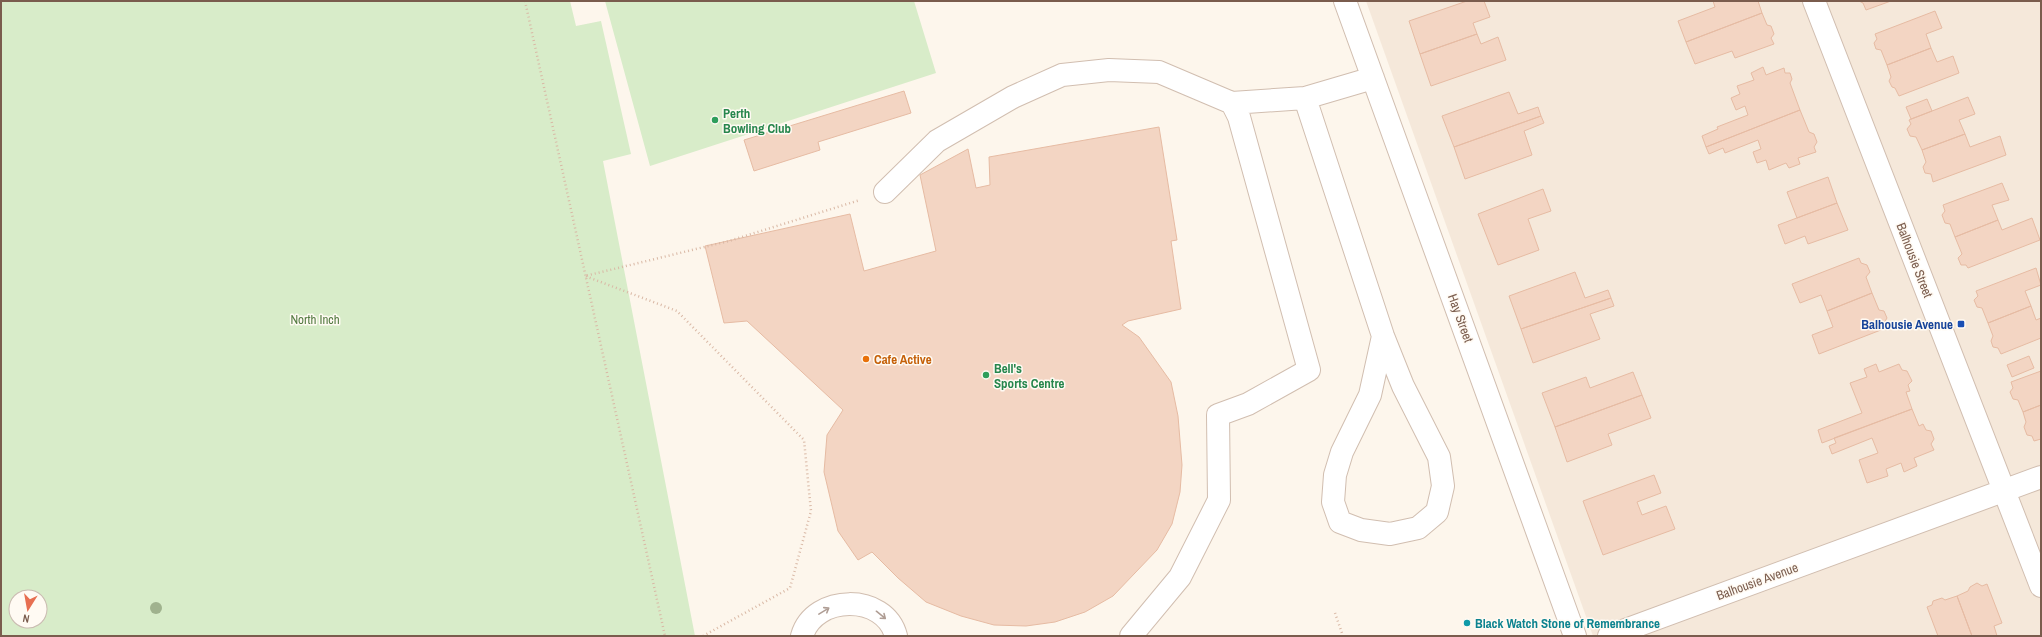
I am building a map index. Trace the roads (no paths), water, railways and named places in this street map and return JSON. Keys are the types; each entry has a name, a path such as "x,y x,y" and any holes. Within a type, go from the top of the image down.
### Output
{"street":[{"name":"Hay Street","path":"1345,1 1576,636"},
{"name":"Balhousie Street","path":"1814,1 2041,586"},
{"path":"885,192 937,142 1013,97 1062,75 1109,70 1159,72 1232,103 1305,98 1373,78"},
{"path":"1305,98 1382,336 1403,386 1439,457 1443,486 1437,512 1418,528 1390,534 1361,530 1340,522 1333,502 1334,475 1345,446 1370,395 1382,336"},
{"path":"1131,636 1180,577 1219,500 1218,415 1248,404 1309,370 1239,117 1232,103"},
{"name":"Balhousie Avenue","path":"1609,636 2004,489 2041,477"},
{"path":"802,636 812,619 825,609 841,603 857,604 873,609 886,619 896,636"}],"place":[{"name":"Perth Bowling Club","path":"715,120"},
{"name":"Balhousie Avenue","path":"1961,324"},
{"name":"Cafe Active","path":"866,359"},
{"name":"Bell's Sports Centre","path":"986,375"},
{"name":"Black Watch Stone of Remembrance","path":"1467,623"}],"park label":[{"name":"North Inch","path":"315,319"}]}
